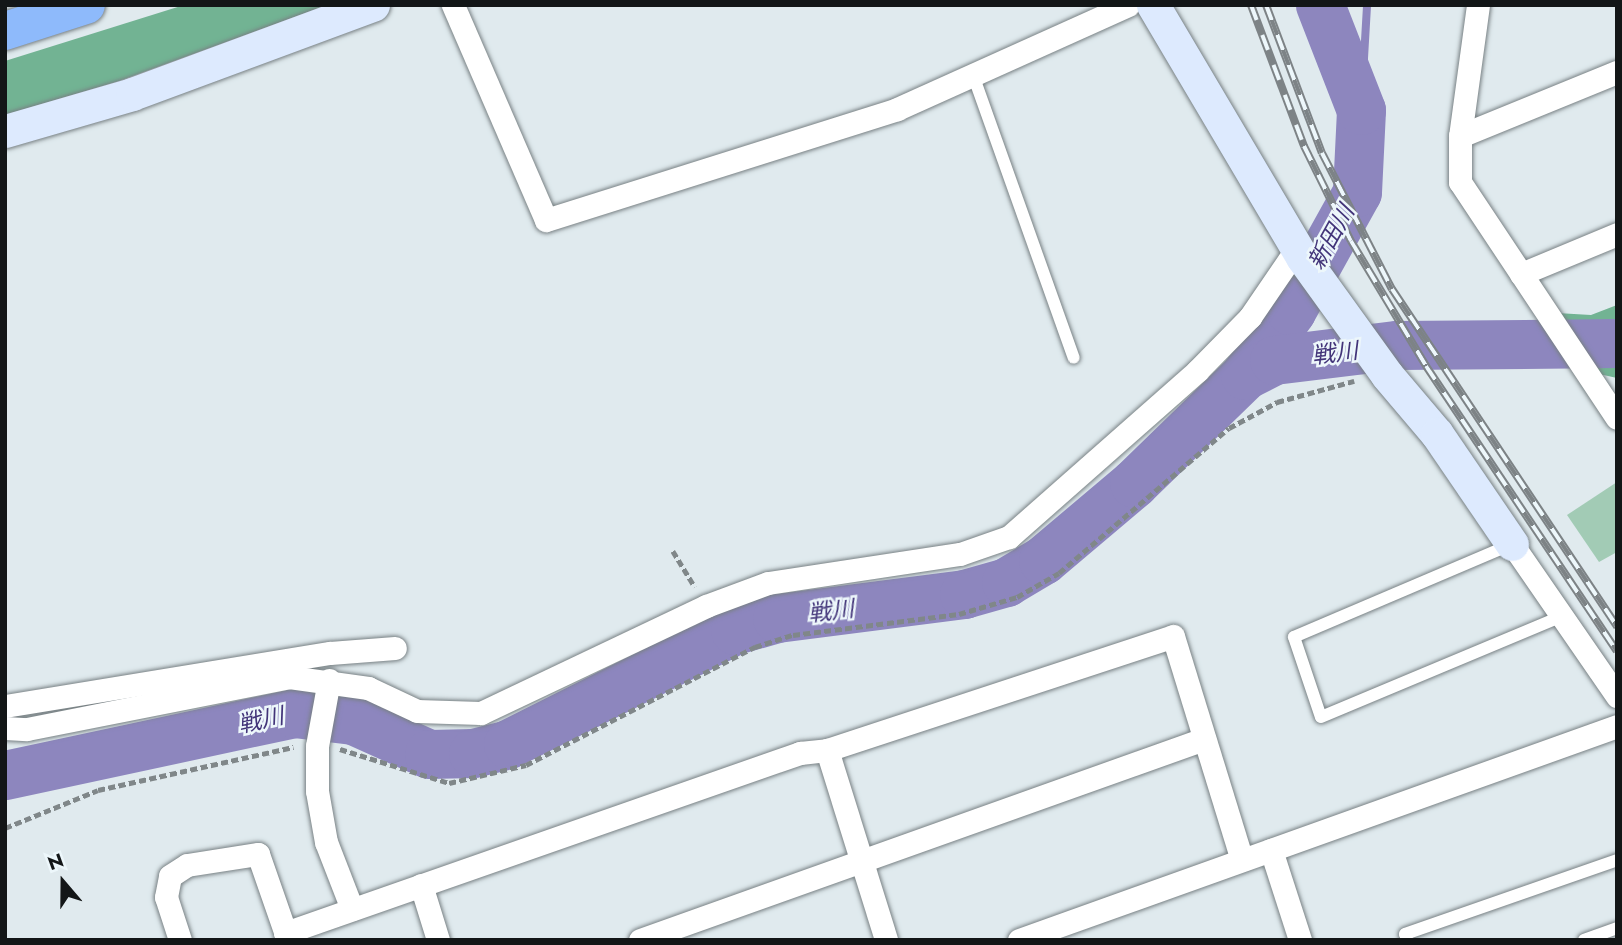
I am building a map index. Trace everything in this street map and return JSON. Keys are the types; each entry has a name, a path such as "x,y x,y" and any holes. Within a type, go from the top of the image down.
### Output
{"highway":[{"path":"5,31 86,5"}],"street":[{"path":"5,131 132,94 373,5"},
{"path":"453,5 546,220 897,109 1128,5"},
{"path":"1153,5 1300,252 1353,329 1437,434 1617,696"},
{"path":"1478,5 1460,136 1460,182 1617,418"},
{"path":"1460,136 1617,72"},
{"path":"1521,274 1617,234"},
{"path":"5,728 27,729 289,677 328,686 368,688 417,711 481,713 706,606 768,583 960,554 1009,537 1197,372 1250,317 1300,252"},
{"path":"180,940 166,897 170,876 187,865 258,854 286,936 352,909 800,753 827,750 1172,636 1242,860"},
{"path":"5,706 330,653 395,648"},
{"path":"328,686 318,740 317,791 326,842 352,909"},
{"path":"1019,940 1617,726"},
{"path":"640,940 1204,739"},
{"path":"827,750 887,940"},
{"path":"1271,850 1300,940"},
{"path":"421,885 438,940"}],"lane":[{"path":"973,75 1074,358"},
{"path":"1512,544 1294,637 1321,717 1562,616"},
{"path":"1407,940 1405,934 1617,860"},
{"path":"1584,940 1617,928"}],"path":[{"path":"5,828 98,790 297,747 318,740 449,783 526,765 755,647 793,635 959,614 1017,597 1059,573 1230,428 1308,391 1384,370"},
{"path":"673,551 706,606"}],"green space":[{"path":"184,5 327,5 119,81 5,115 5,61"},
{"path":"1617,305 1617,378 1590,372 1557,313 1591,315"},
{"path":"1617,482 1617,552 1599,562 1567,515"}],"waterway":[{"name":"新田川","path":"1245,375 1291,311 1357,192 1361,110 1320,5"},
{"path":"1361,110 1367,5"},
{"name":"戦川","path":"5,775 294,713 353,720 429,754 473,753 508,744 735,630 777,618 964,594 1006,582 1043,560 1134,483 1245,375 1274,360 1397,345 1617,343"}],"railway":[{"path":"1251,5 1304,146 1351,241 1426,366 1617,651"},
{"path":"1266,5 1322,153 1392,289 1617,627"}]}
